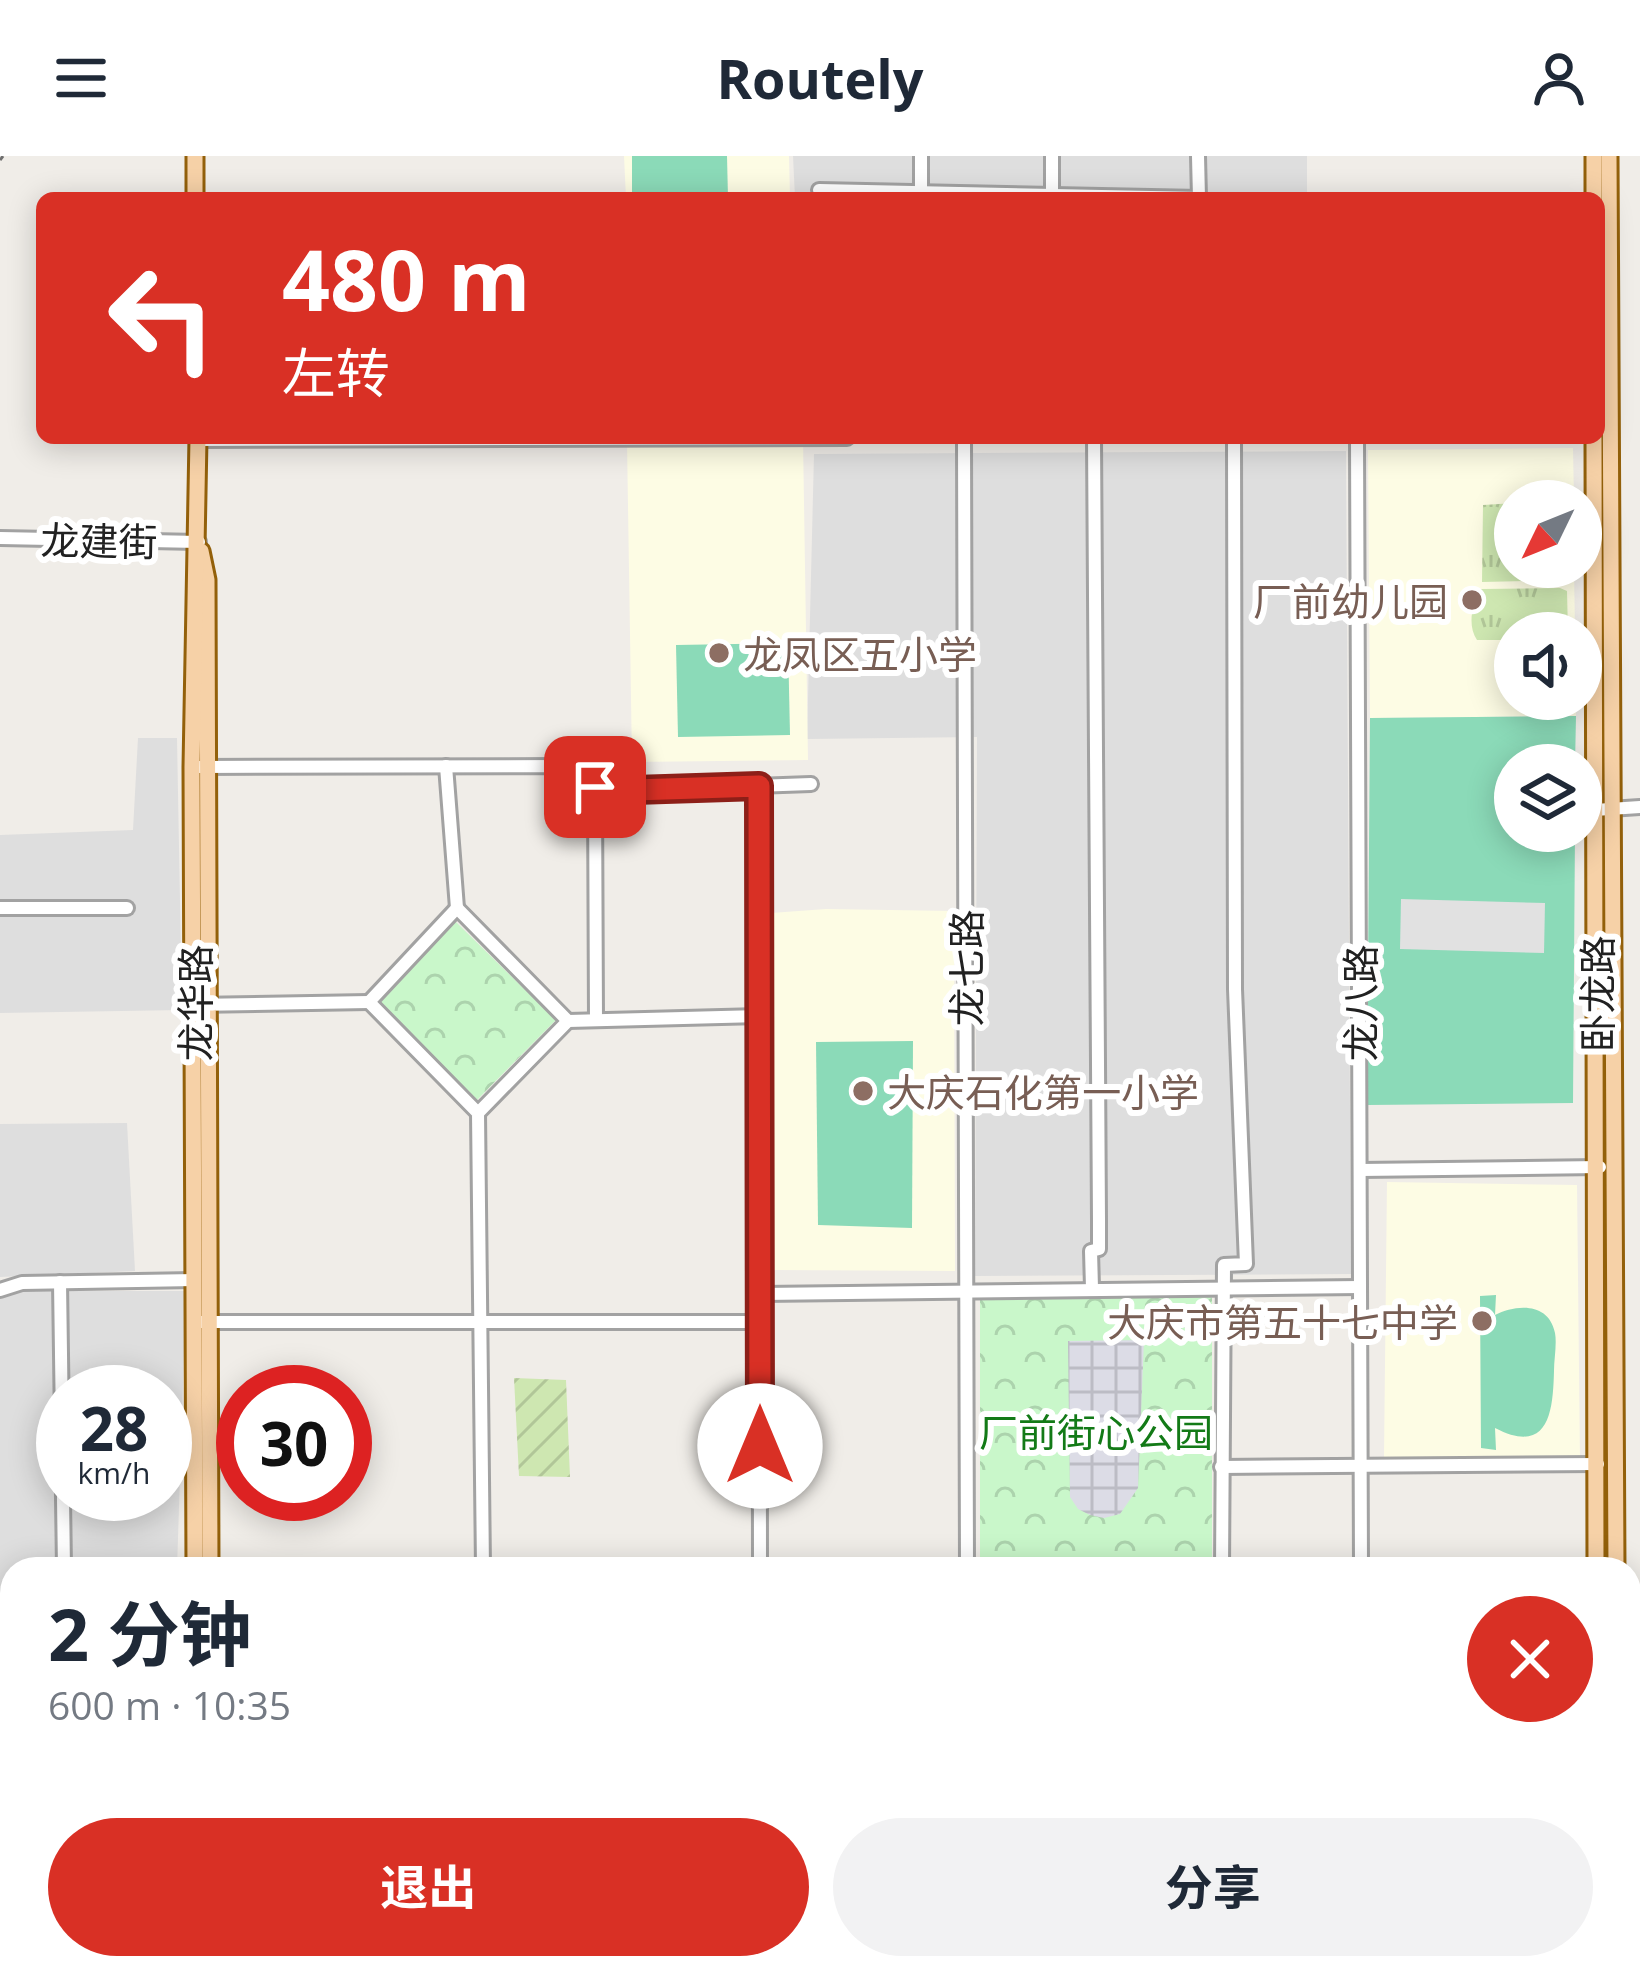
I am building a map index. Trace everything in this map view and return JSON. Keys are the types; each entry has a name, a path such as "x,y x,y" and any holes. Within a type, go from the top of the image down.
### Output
{"main road":[{"path":"195,156 195,192"},
{"path":"1594,156 1594,192"},
{"name":"卧龙路","path":"1605,312 1610,156"},
{"name":"龙华路","path":"195,1557 202,1322 196,1280 200,767 193,580 199,542 198,444"},
{"name":"卧龙路","path":"1601,444 1606,1548"},
{"path":"201,1005 202,1322 210,1557"},
{"name":"卧龙路","path":"1605,1167 1598,1464 1606,1548"},
{"path":"1602,1557 1606,1548"},
{"path":"1606,1548 1610,1557"}],"street":[{"path":"921,156 921,192"},
{"path":"1052,156 1052,192"},
{"path":"1198,156 1199,192"},
{"path":"819,190 870,192"},
{"name":"龙七路","path":"964,444 967,1557"},
{"path":"1093,1288 1091,1251 1099,1249 1094,444"},
{"path":"1222,1557 1224,1265 1246,1264 1235,989 1234,444"},
{"name":"龙八路","path":"1357,444 1361,1557"},
{"name":"龙建街","path":"0,538 199,542"},
{"path":"446,766 457,908 568,1021"},
{"path":"200,767 562,766 603,791 812,784"},
{"path":"759,786 760,1557"},
{"path":"595,787 596,1020"},
{"path":"1603,809 1640,807"},
{"path":"0,908 127,908"},
{"path":"201,1005 369,1002 457,908"},
{"path":"369,1002 478,1112 483,1557"},
{"path":"478,1112 568,1021 760,1016"},
{"path":"1360,1170 1605,1167"},
{"path":"0,1290 22,1282 196,1280"},
{"path":"60,1282 64,1557"},
{"path":"760,1294 1360,1287"},
{"path":"202,1322 760,1322"},
{"path":"1221,1466 1598,1464"}],"shaded area":[{"path":"624,156 789,156 790,192 626,192"},
{"path":"793,156 1307,156 1307,192 795,192"},
{"name":"龙凤区五小学","path":"627,444 803,444 808,760 632,762"},
{"name":"厂前幼儿园","path":"1573,448 1574,480 1494,480 1494,588 1574,588 1575,612 1494,612 1494,717 1370,718 1368,450"},
{"path":"1346,451 1351,1274 975,1276 977,737 807,739 814,454"},
{"path":"138,738 177,738 182,1010 0,1013 0,835 133,830"},
{"path":"1401,899 1545,903 1544,953 1400,949"},
{"name":"大庆石化第一小学","path":"954,911 955,1271 773,1270 771,913"},
{"path":"127,1123 135,1271 0,1277 0,1124"},
{"name":"大庆市第五十七中学","path":"1387,1182 1577,1185 1580,1462 1384,1457"},
{"path":"26,1291 186,1291 184,1365 36,1365 36,1521 179,1521 177,1557 0,1557 0,1297"},
{"path":"1144,1340 1138,1488 1120,1514 1090,1515 1070,1497 1068,1341"}],"green space":[{"path":"632,156 727,156 728,192 632,192"},
{"path":"1494,504 1494,582 1482,582 1483,505"},
{"path":"1560,588 1567,591 1568,612 1494,612 1494,640 1477,640 1472,614 1481,589"},
{"path":"788,643 790,735 678,737 676,645"},
{"path":"1370,718 1576,720 1575,744 1494,744 1494,852 1575,852 1573,1103 1367,1105"},
{"path":"456,922 556,1020 477,1100 377,1002"},
{"path":"913,1041 912,1228 818,1225 816,1042"},
{"name":"厂前街心公园","path":"1212,1293 1212,1557 980,1557 980,1294"},
{"path":"1496,1295 1495,1315 1522,1308 1539,1311 1552,1323 1556,1342 1552,1401 1544,1425 1527,1437 1495,1428 1496,1450 1481,1448 1480,1296"},
{"path":"514,1378 566,1380 570,1477 519,1476"}],"railway":[{"path":"0,160 3,156"}],"place":[{"name":"厂前幼儿园","path":"1472,600"},
{"name":"龙凤区五小学","path":"719,653"},
{"name":"大庆石化第一小学","path":"863,1091"},
{"name":"大庆市第五十七中学","path":"1482,1321"}],"route":[{"path":"595,787 603,791 759,786 760,1446"}]}
